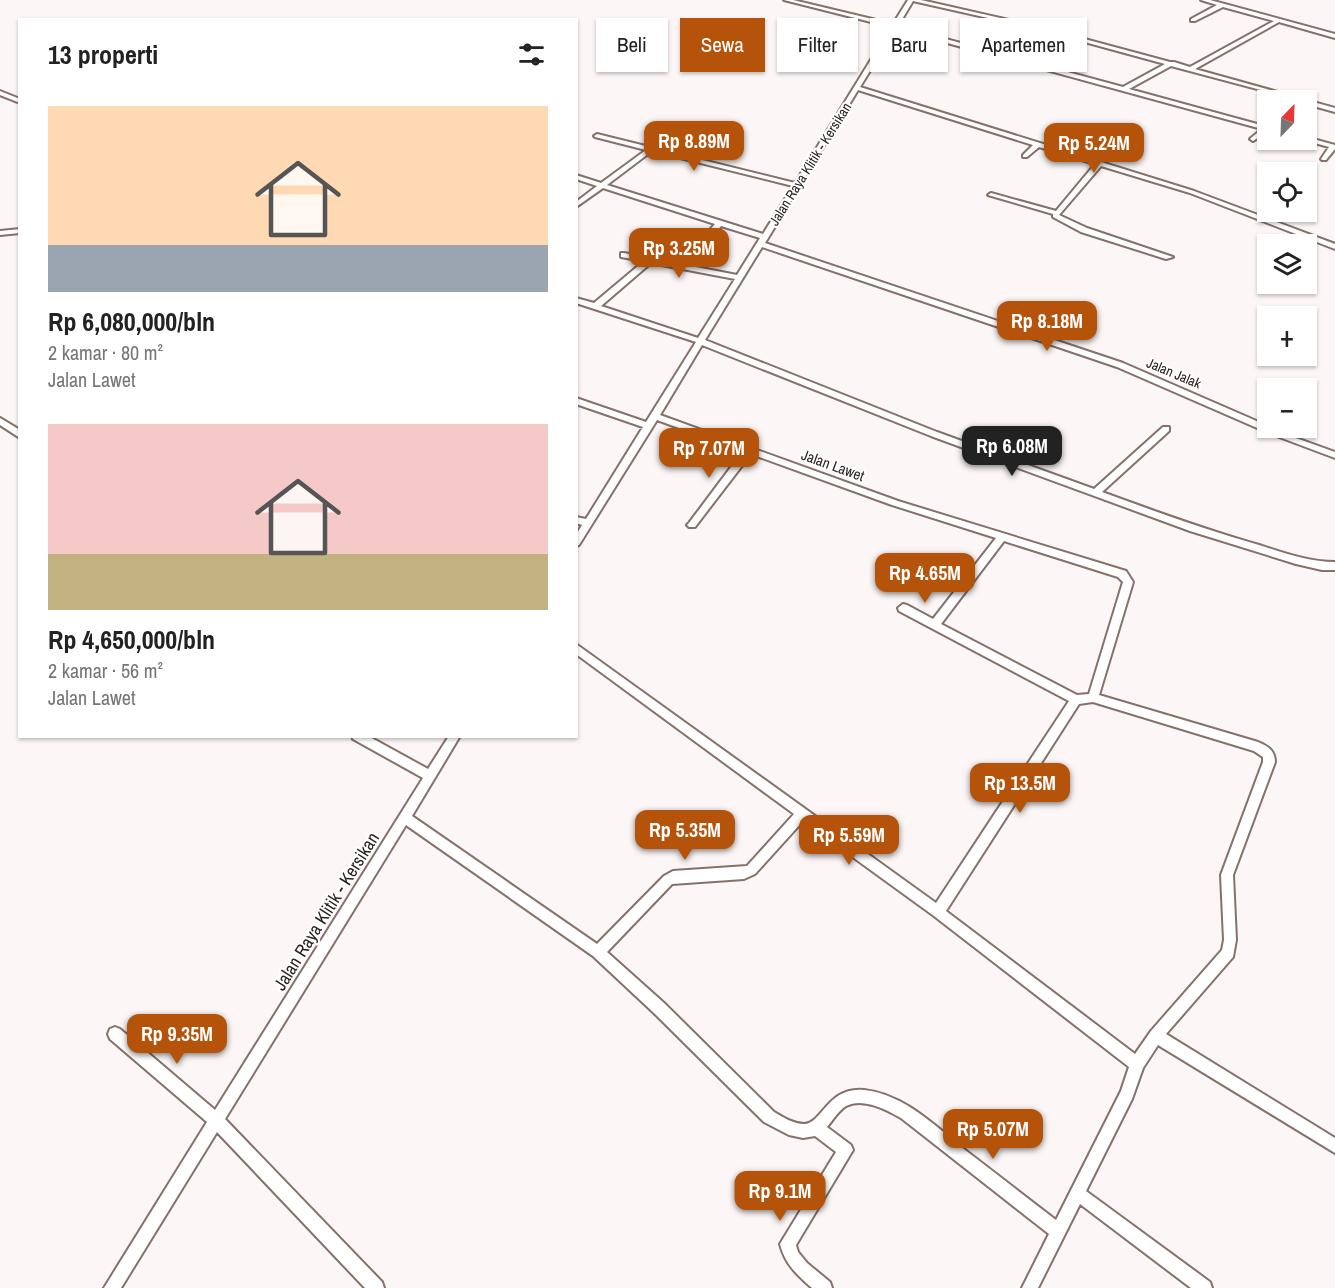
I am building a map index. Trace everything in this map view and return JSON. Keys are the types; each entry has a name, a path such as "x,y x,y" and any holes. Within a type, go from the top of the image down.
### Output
{"street":[{"path":"787,0 870,20"},
{"path":"913,0 1172,63 1266,90"},
{"name":"Jalan Raya Klitik - Kersikan","path":"899,18 913,0"},
{"path":"1204,0 1335,36"},
{"path":"1193,20 1222,5"},
{"path":"1191,69 1278,21"},
{"path":"948,41 1257,126"},
{"path":"1123,90 1172,63"},
{"name":"Jalan Raya Klitik - Kersikan","path":"578,540 870,66"},
{"path":"857,88 1192,192 1335,247"},
{"path":"0,93 18,100"},
{"path":"1317,105 1335,110"},
{"path":"597,136 796,185"},
{"path":"1253,139 1257,136"},
{"path":"1317,143 1334,147 1324,159"},
{"path":"1025,156 1038,144"},
{"path":"578,204 651,149"},
{"path":"1055,213 1100,163"},
{"name":"Jalan Jalak","path":"578,178 719,224 1080,351 1335,455"},
{"path":"991,195 1055,213 1059,219 1084,230 1169,257"},
{"path":"704,243 719,224"},
{"path":"0,233 18,230"},
{"path":"624,255 740,278"},
{"path":"596,306 649,261"},
{"path":"578,301 700,341 923,430 1095,494 1228,539 1322,566 1335,566"},
{"path":"578,401 648,426"},
{"name":"Jalan Lawet","path":"655,416 895,503 1122,574 1128,582 1093,698"},
{"path":"0,421 18,434"},
{"path":"1095,494 1166,429"},
{"path":"692,525 748,450"},
{"path":"578,520 588,523"},
{"path":"934,625 1002,537"},
{"path":"903,608 1076,700 1093,698 1258,747 1269,756 1244,836 1227,875 1230,940 1228,953 1156,1036 1137,1064 1127,1094 1030,1288"},
{"path":"578,649 938,912 1137,1064"},
{"path":"938,912 1076,700"},
{"path":"361,738 430,776"},
{"name":"Jalan Raya Klitik - Kersikan","path":"112,1288 454,738"},
{"path":"598,952 668,880 673,877 744,873 751,870 802,814"},
{"path":"405,818 598,952 659,1008 769,1117 786,1128 801,1131 817,1129 840,1104 851,1097 882,1100 906,1113 1059,1232"},
{"path":"115,1034 217,1121 376,1288"},
{"path":"1156,1036 1335,1146"},
{"path":"817,1129 846,1150 788,1244 790,1254 796,1264 824,1288"},
{"path":"1077,1193 1204,1288"}]}
